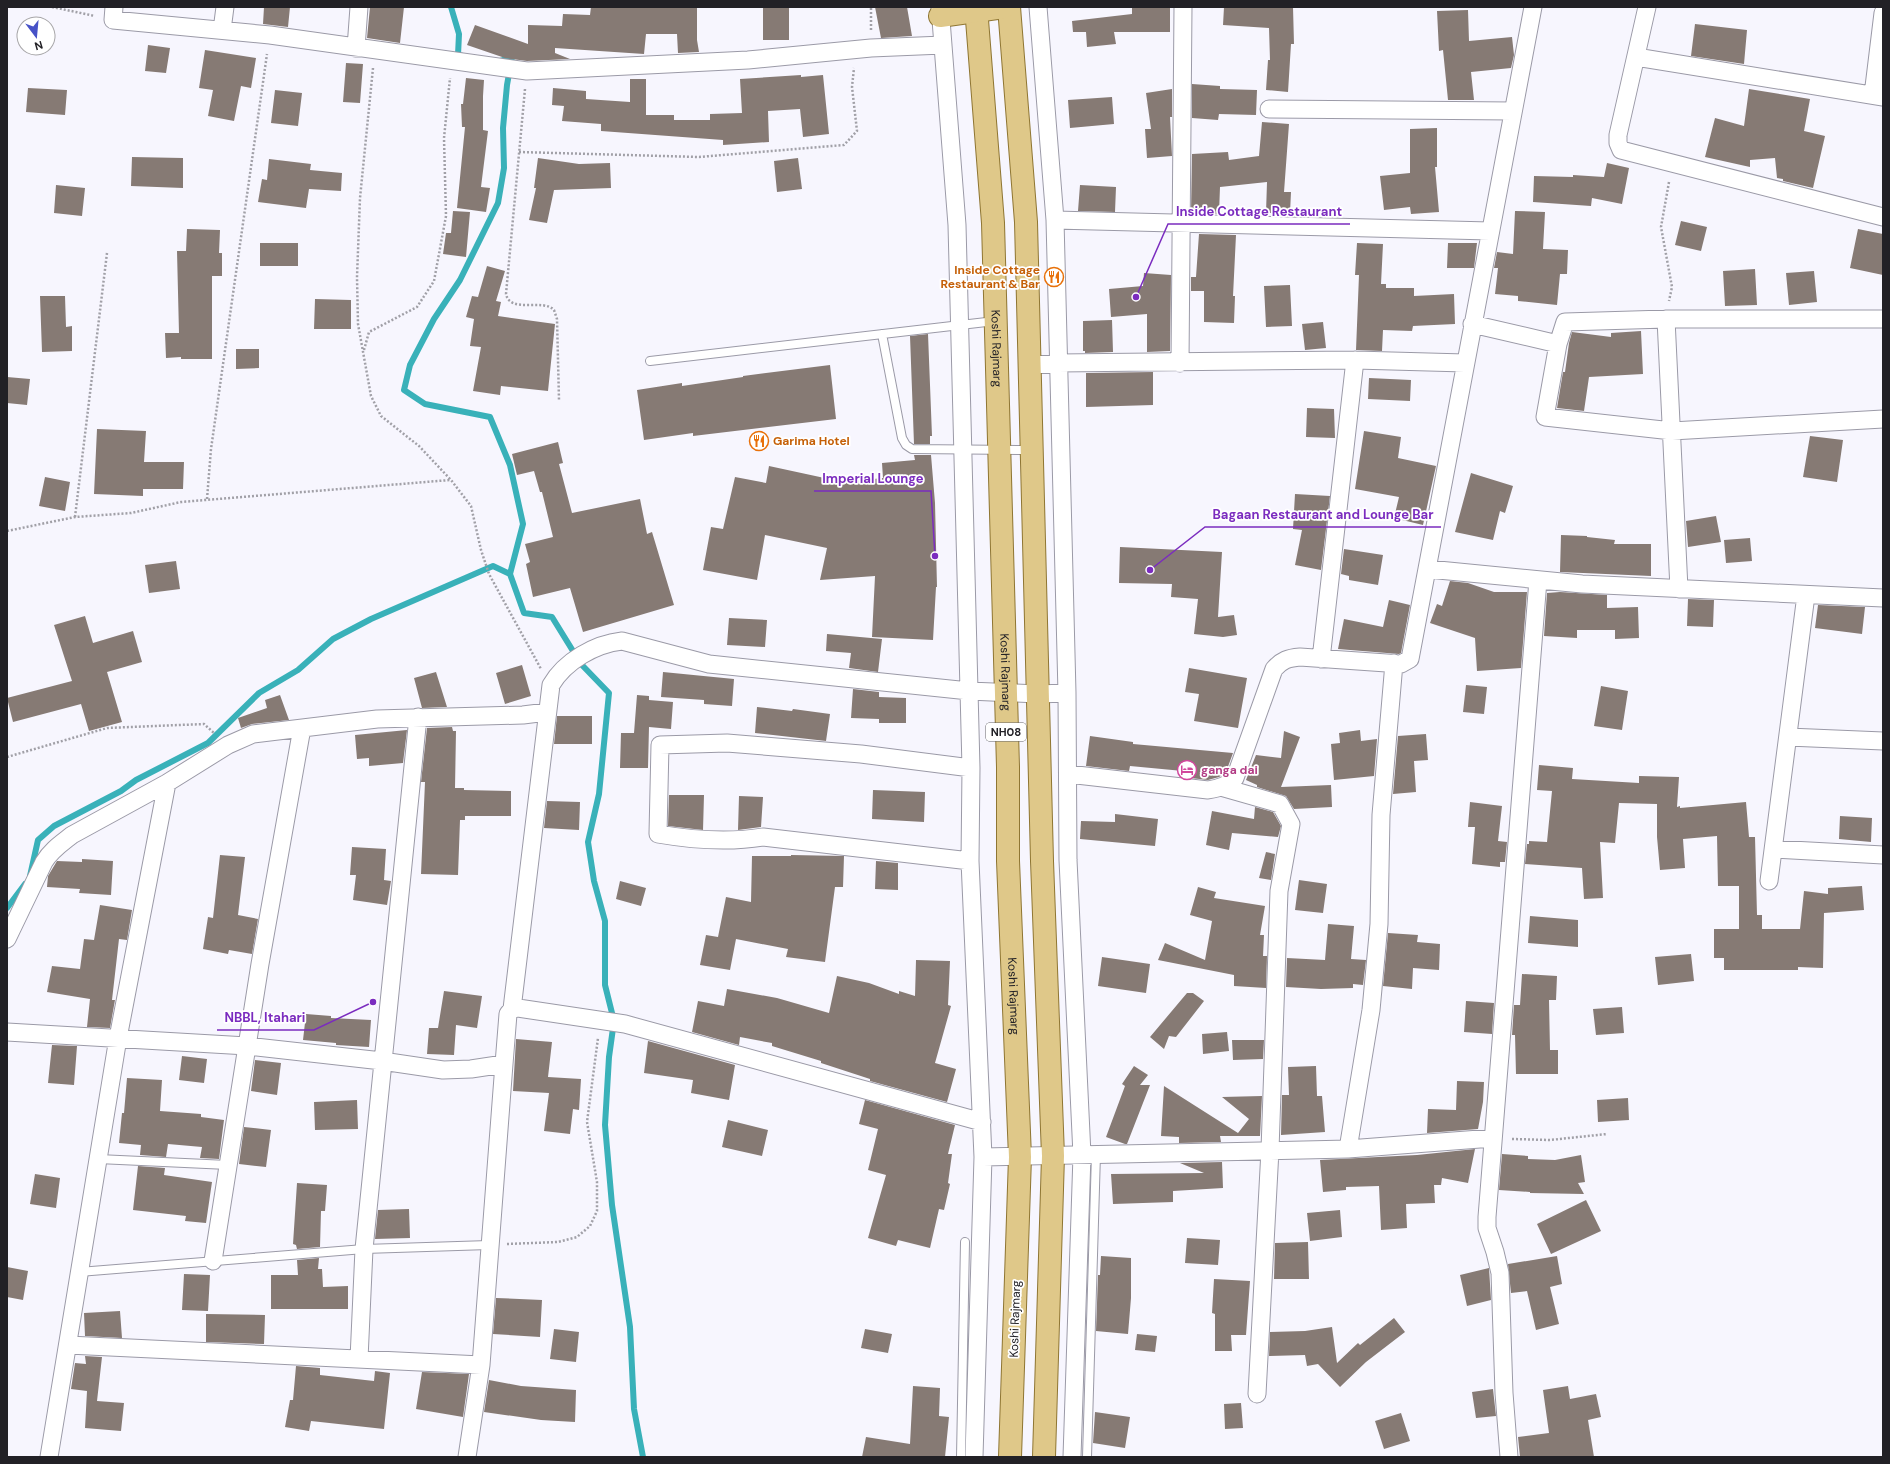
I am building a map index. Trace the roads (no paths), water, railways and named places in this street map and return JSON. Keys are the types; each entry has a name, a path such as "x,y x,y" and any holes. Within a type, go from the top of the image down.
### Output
{"main road":[{"path":"940,11 1004,7"},
{"name":"NH08","path":"1009,7 1026,222 1042,861 1053,1156 1044,1457"},
{"name":"Koshi Rajmarg","path":"976,9 993,223 1008,768 1008,861 1020,1157 1010,1457"}],"street":[{"path":"222,30 225,7"},
{"path":"356,48 359,7"},
{"path":"1038,7 1055,220 1067,693 1068,860 1089,1155 1072,1457"},
{"path":"1180,363 1183,7"},
{"path":"1068,774 1208,790 1221,787 1229,784 1236,778 1274,669 1280,662 1288,658 1394,663 1405,662 1410,659 1412,655 1472,324 1533,7"},
{"path":"1647,7 1618,135 1619,147 1623,152 1883,216"},
{"path":"940,11 957,226 971,768 970,862 983,1157 974,1457"},
{"path":"1636,57 1878,96 1883,13"},
{"path":"114,14 222,30 525,70 748,60 856,50 943,45"},
{"path":"1269,109 1513,111"},
{"path":"1055,220 1490,231"},
{"path":"1666,319 1679,589"},
{"path":"1883,319 1666,319 1565,322 1558,344 1545,417 1672,431 1883,419"},
{"path":"1472,324 1558,344"},
{"path":"1030,365 1058,363 1180,363 1355,360 1465,363"},
{"path":"1321,659 1355,360"},
{"path":"1428,569 1582,584 1883,598"},
{"path":"1509,1457 1504,1393 1500,1273 1487,1228 1487,1217 1538,580"},
{"path":"1769,881 1806,595"},
{"path":"467,1457 481,1365 489,1245 508,1014 512,1009 550,685 555,677 567,665 585,653 608,642 622,641 709,664 969,691 1038,694 1067,693"},
{"path":"1348,1149 1371,1010 1378,932 1381,815 1394,663"},
{"path":"7,939 48,854 72,834 167,784 228,745 253,734 377,719 522,715 547,712"},
{"path":"359,1359 364,1248 418,717"},
{"path":"213,1261 247,1046 302,728"},
{"path":"1788,737 1883,741"},
{"path":"970,862 763,837 740,841 690,839 658,834 660,745 727,743 861,754 971,768"},
{"path":"49,1457 118,1038 167,784"},
{"path":"1221,787 1280,804 1291,824 1279,891 1270,1150 1257,1394"},
{"path":"1774,849 1883,855"},
{"path":"512,1009 518,1008 601,1019 625,1024 982,1122"},
{"path":"7,1032 247,1046 382,1061 443,1070 471,1069 504,1064"},
{"path":"983,1157 1348,1149 1493,1138"},
{"path":"68,1345 481,1365"}],"lane":[{"path":"650,361 959,324 996,321"},
{"path":"882,334 902,438 906,445 912,449 1032,450"},
{"path":"1087,1457 1089,1155"},
{"path":"98,1159 228,1165"},
{"path":"961,1457 966,1242"},
{"path":"80,1272 364,1248 489,1245"}],"waterway":[{"path":"451,7 459,34 458,55 463,56"},
{"path":"497,62 512,57 507,85 503,128 504,168 498,203 460,280 434,319 410,365 404,390 425,404 490,417 510,465 523,524 510,574 524,613 552,617 581,664 609,693 599,794 588,842 594,881 605,921 605,985 614,1021 609,1057 605,1125 612,1205 630,1327 634,1409 643,1457"},
{"path":"30,876 38,840 54,826 121,791 136,780 208,743 259,693 298,670 333,639 371,619 493,566 510,574"},
{"path":"7,908 25,884"}],"place":[{"name":"Inside Cottage Restaurant & Bar","path":"1054,277"},
{"name":"Inside Cottage Restaurant","path":"1136,297"},
{"name":"Garima Hotel","path":"759,441"},
{"name":"Imperial Lounge","path":"935,556"},
{"name":"Bagaan Restaurant and Lounge Bar","path":"1150,570"},
{"name":"ganga dai","path":"1187,770"},
{"name":"NBBL, Itahari","path":"373,1002"}]}
